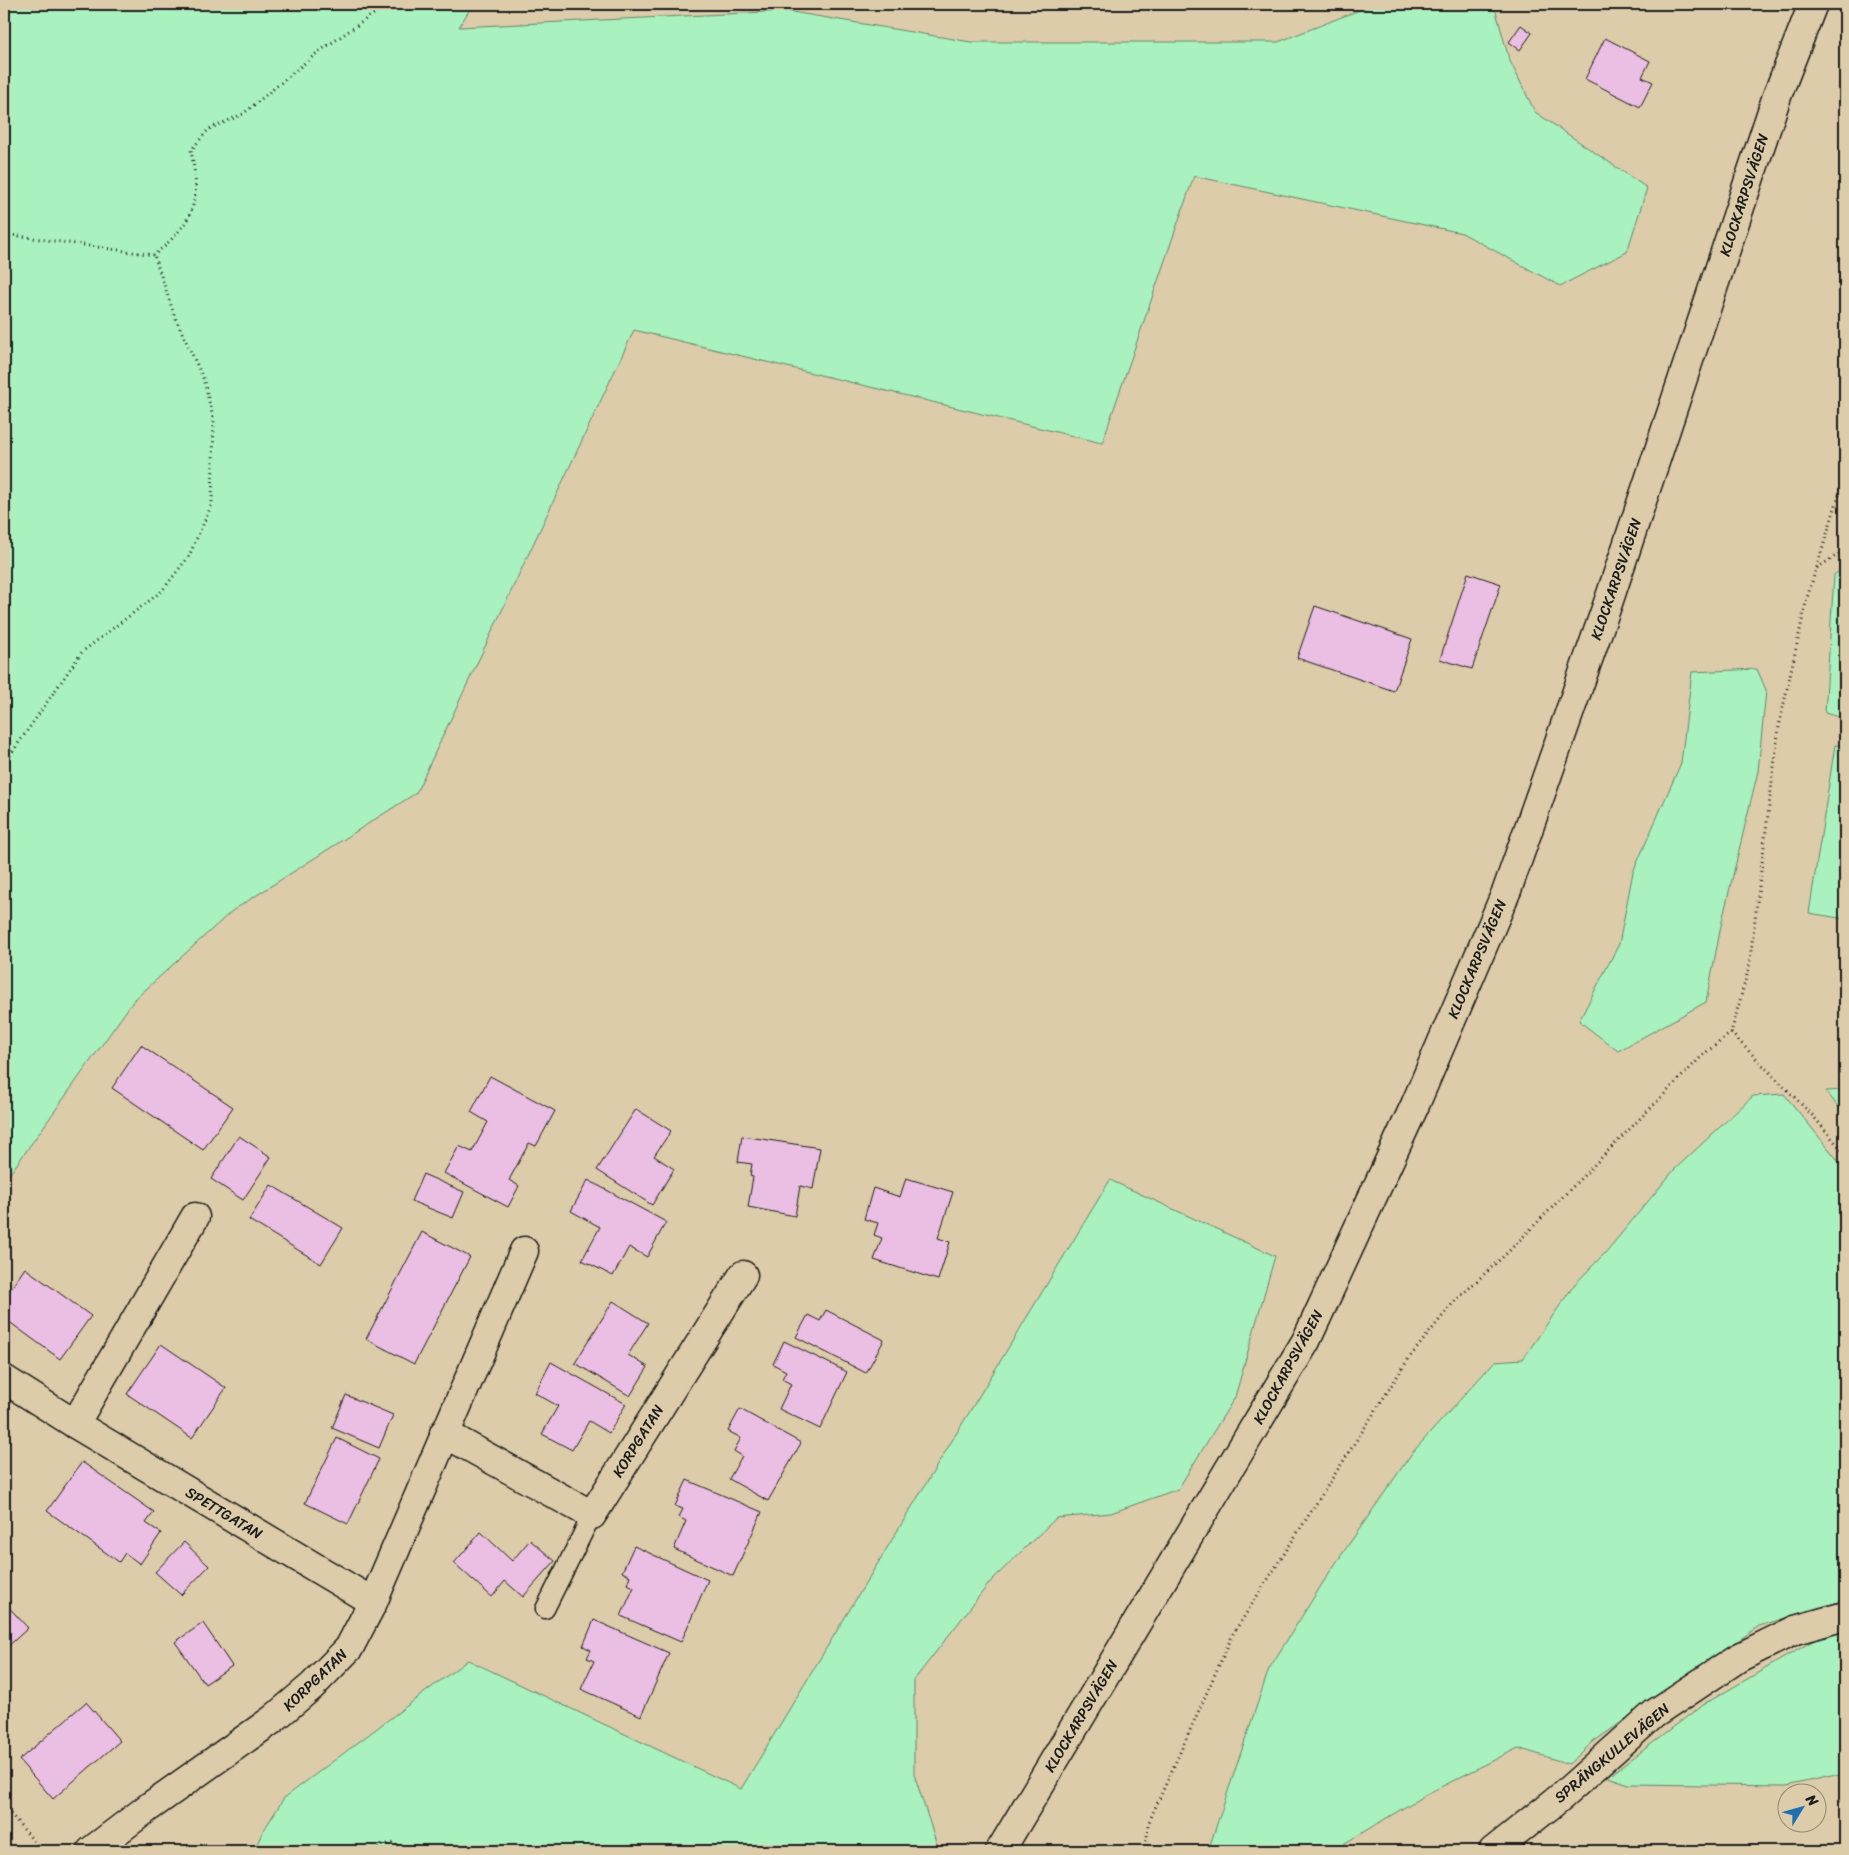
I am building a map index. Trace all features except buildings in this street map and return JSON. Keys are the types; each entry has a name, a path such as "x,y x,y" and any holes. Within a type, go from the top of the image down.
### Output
{"street":[{"name":"KLOCKARPSVÄGEN","path":"1000,1851 1306,1341 1415,1105 1506,890 1609,600 1777,96 1813,4"},
{"path":"75,1424 195,1217"},
{"name":"KORPGATAN","path":"91,1851 149,1807 272,1720 312,1686 349,1648 373,1602 444,1433 524,1251"},
{"name":"KORPGATAN","path":"592,1515 743,1275"},
{"name":"SPETTGATAN","path":"4,1378 75,1424 373,1602"},
{"path":"444,1433 592,1515"},
{"name":"SPRÄNGKULLEVÄGEN","path":"1493,1851 1562,1796 1654,1714 1730,1663 1795,1630 1845,1616"}],"lane":[{"path":"545,1609 592,1515"}],"path":[{"path":"154,255 175,236 189,217 195,194 191,150 209,129 243,114 317,52 388,4"},
{"path":"4,234 154,255"},
{"path":"4,764 82,652 162,591 189,556 212,504 214,421 203,378 175,317 154,255"},
{"path":"1146,1851 1148,1824 1233,1634 1409,1358 1453,1303 1507,1253 1704,1054 1730,1033 1749,967 1779,726 1807,598 1845,476"},
{"path":"1817,568 1845,550"},
{"path":"1730,1033 1814,1117 1845,1154"},
{"path":"4,1806 42,1851"},
{"path":"363,1851 391,1843 420,1851"}],"green space":[{"path":"4,4 473,4 459,27 786,11 971,42 1278,42 1375,4 1494,4 1509,59 1535,112 1647,188 1627,252 1560,286 1462,233 1194,176 1102,443 634,330 416,793 232,911 134,1000 4,1182"},
{"path":"1845,567 1845,719 1825,713 1834,575"},
{"path":"1757,669 1766,690 1758,771 1722,921 1706,1002 1618,1051 1579,1021 1619,944 1633,872 1681,763 1692,672"},
{"path":"1835,745 1845,746 1845,919 1809,913"},
{"path":"1845,1090 1845,1116 1826,1091"},
{"path":"1784,1094 1845,1169 1845,1600 1759,1626 1593,1742 1569,1764 1518,1748 1425,1795 1345,1843 1341,1851 1208,1851 1269,1669 1329,1573 1412,1453 1495,1361 1523,1359 1574,1285 1606,1252 1674,1170 1753,1096"},
{"path":"1110,1180 1275,1256 1235,1397 1178,1489 1111,1513 1056,1518 991,1581 914,1680 914,1774 939,1851 254,1851 262,1833 284,1798 468,1660 741,1789"},
{"path":"1845,1632 1845,1773 1804,1782 1776,1782 1776,1786 1629,1784 1608,1777 1701,1706 1818,1638"}]}
